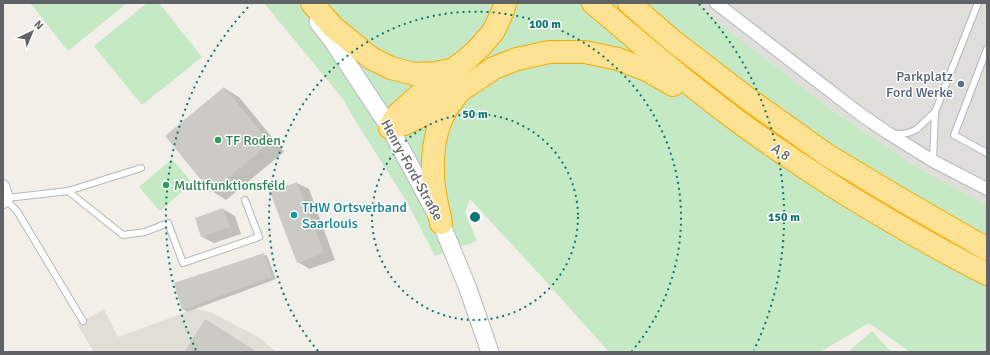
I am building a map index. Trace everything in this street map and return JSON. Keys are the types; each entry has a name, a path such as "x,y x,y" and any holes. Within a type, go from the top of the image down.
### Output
{"highway":[{"path":"312,3 333,27 371,58 391,68 414,74 435,73 451,70"},
{"path":"390,128 396,116 417,97 479,48 493,32 503,11 505,3"},
{"name":"A 8","path":"593,3 660,61 739,122 814,174 892,222 966,264 987,274"},
{"name":"A 8","path":"629,3 673,41 751,101 827,155 987,249"},
{"path":"390,128 404,124 425,114 494,68 517,59 549,52 585,52 618,59 647,70 739,122"},
{"path":"441,223 435,195 433,174 434,153 438,129 447,108 462,89"}],"street":[{"name":"Henry-Ford-Straße","path":"304,3 332,40 390,128 441,223 467,286 490,352"},
{"path":"716,3 860,114 933,161 987,189"},
{"path":"3,186 6,200"}],"lane":[{"path":"933,161 935,112 978,3"},
{"path":"987,49 954,135 987,153"},
{"path":"888,133 905,134 914,131 918,129 935,112"},
{"path":"6,200 68,191 141,168"},
{"path":"68,191 123,235 145,232 168,223 183,263 259,237 245,200"},
{"path":"6,200 17,211 83,321"}],"shaded area":[{"path":"696,3 987,3 987,205 916,167 832,110 719,23"},
{"path":"104,309 118,337 195,309 211,312 260,338 276,352 94,352 77,324"}],"green space":[{"path":"30,3 127,3 68,51"},
{"path":"147,3 159,3 202,57 142,105 94,46"},
{"path":"264,3 696,3 719,23 832,110 916,167 987,205 987,352 910,352 869,323 820,352 609,352 470,199 465,212 477,241 435,256 407,202 343,99"},
{"name":"Multifunktionsfeld","path":"172,159 192,183 160,211 139,187"},
{"path":"872,331 891,352 848,352"}],"building":[{"name":"TF Roden","path":"224,87 270,143 211,192 165,136"},
{"name":"THW Ortsverband Saarlouis","path":"297,182 324,253 297,263 270,192"},
{"path":"223,208 230,227 201,237 195,218"},
{"path":"264,253 272,277 182,310 174,283"},
{"path":"205,319 257,352 184,352"}],"place":[{"name":"Parkplatz Ford Werke","path":"961,84"},
{"name":"TF Roden","path":"218,140"},
{"name":"Multifunktionsfeld","path":"166,185"},
{"name":"THW Ortsverband Saarlouis","path":"294,215"}]}
